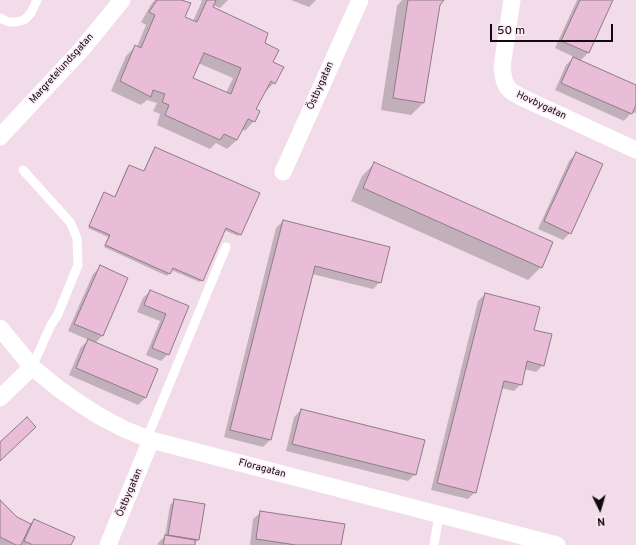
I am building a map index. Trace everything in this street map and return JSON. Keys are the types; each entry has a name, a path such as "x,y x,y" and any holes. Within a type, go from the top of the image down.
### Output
{"street":[{"name":"Margretelundsgatan","path":"0,136 82,49 122,0"},
{"name":"Östbygatan","path":"283,172 360,0"},
{"name":"Hovbygatan","path":"512,0 502,67 504,80 507,87 521,97 636,150"},
{"name":"Floragatan","path":"0,328 32,367 59,389 82,405 124,429 149,439 557,545"},
{"path":"0,398 32,367"},
{"name":"Östbygatan","path":"108,545 149,439"}],"lane":[{"path":"0,18 9,22 24,20 31,13 37,0"},
{"path":"23,170 70,222 77,238 78,265 58,314 51,324 32,367"},
{"path":"149,439 226,247"},
{"path":"434,545 439,515"}],"building":[{"path":"157,0 181,0 191,3 185,17 197,22 207,0 216,0 213,7 268,33 265,43 279,50 273,62 284,67 275,84 271,81 256,109 260,111 255,122 248,119 237,140 224,134 220,140 165,115 169,105 162,102 165,94 153,90 151,97 120,81 135,45 141,48 155,15 149,12","holes":["204,53 241,68 231,94 193,78"]},
{"path":"408,0 444,0 440,5 424,103 393,98"},
{"path":"580,0 613,0 589,53 561,41"},
{"path":"573,57 636,85 636,105 632,114 561,83"},
{"path":"155,147 260,193 241,235 226,228 203,281 173,268 170,274 105,245 110,235 89,226 104,192 115,197 129,165 144,171"},
{"path":"576,152 603,164 571,234 544,221"},
{"path":"374,162 553,242 542,268 363,188"},
{"path":"283,220 390,247 381,283 315,266 271,440 230,430"},
{"path":"100,265 128,278 103,336 74,324"},
{"path":"150,290 189,306 169,355 152,348 166,314 144,305"},
{"path":"485,293 540,307 534,330 552,334 544,366 527,361 522,385 504,381 476,493 437,483"},
{"path":"88,339 158,369 146,398 76,368"},
{"path":"301,409 425,440 416,475 292,444"},
{"path":"27,417 36,427 0,461 0,442"},
{"path":"174,499 205,504 199,540 168,535"},
{"path":"0,500 17,517 31,524 21,545 16,545 0,537"},
{"path":"260,511 345,524 341,545 296,545 256,539"},
{"path":"34,519 75,537 71,545 33,545 24,541"},
{"path":"165,535 195,540 195,545 163,545"}]}
